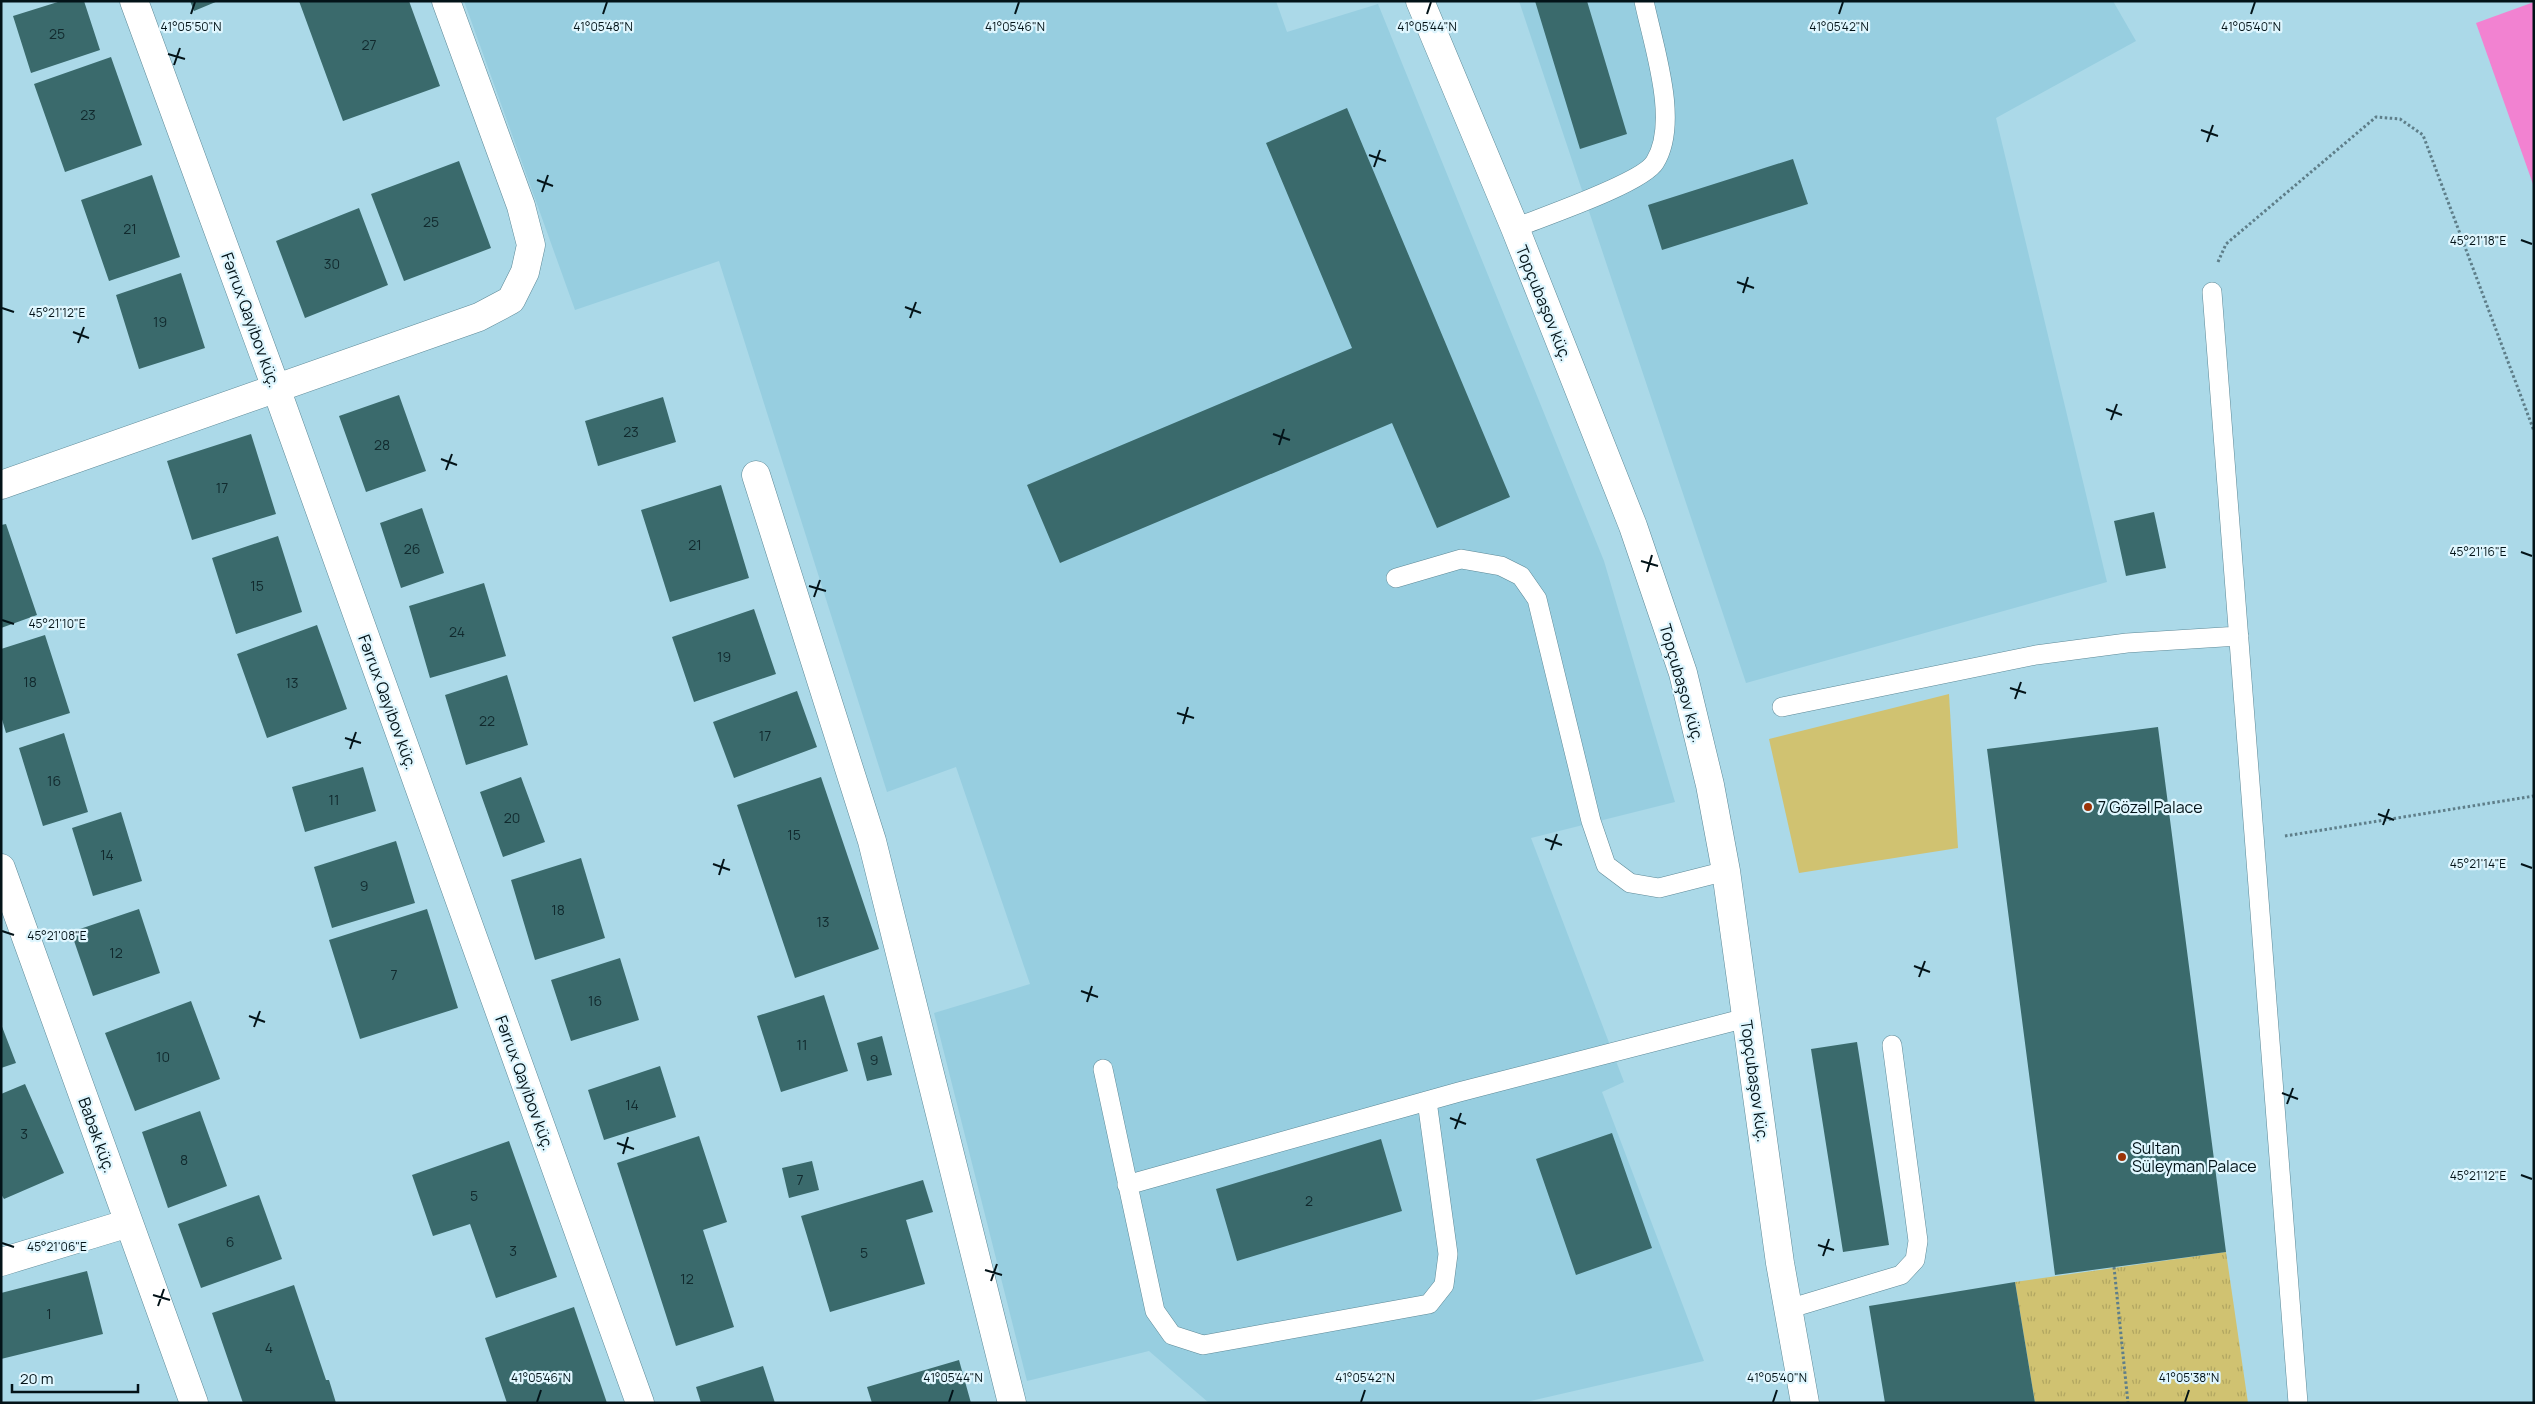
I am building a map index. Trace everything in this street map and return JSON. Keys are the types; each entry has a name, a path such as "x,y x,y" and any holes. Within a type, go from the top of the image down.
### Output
{"street":[{"name":"Fərrux Qayibov küç.","path":"134,1 276,388 640,1403"},
{"path":"1,485 479,317 511,300 525,272 531,245 521,206 446,1"},
{"name":"Topçubaşov küç.","path":"1420,1 1514,228 1633,526 1683,672 1710,785 1726,872 1788,1309 1805,1403"},
{"path":"756,475 872,841 1012,1403"},
{"name":"Babək küç.","path":"1,868 194,1403"},
{"path":"1,1262 129,1223"}],"lane":[{"path":"1514,228 1634,179 1655,163 1666,131 1664,97 1644,1"},
{"path":"2212,292 2298,1403"},
{"path":"1396,578 1461,559 1501,566 1521,576 1537,600 1591,821 1606,865 1630,883 1659,888 1726,872"},
{"path":"1782,708 2036,655 2127,643 2239,636"},
{"path":"1127,1185 1428,1101 1746,1018"},
{"path":"1788,1309 1901,1275 1915,1260 1918,1241 1892,1045"},
{"path":"1103,1069 1155,1311 1172,1335 1203,1345 1429,1304 1444,1285 1448,1254 1428,1101"}],"path":[{"path":"2212,292 2215,271 2226,244 2376,116 2400,119 2423,136 2534,431"},
{"path":"2255,841 2534,796"},
{"path":"2114,1268 2128,1403"}],"shaded area":[{"path":"464,1 1276,1 1287,32 1378,4 1604,561 1675,802 1531,838 1624,1082 1602,1092 1704,1361 1522,1403 1209,1403 1149,1351 1027,1381 934,1013 1030,984 956,767 887,792 719,261 575,310"},
{"path":"1519,1 2113,1 2136,41 1996,118 2107,582 1746,683"},
{"path":"2534,2 2534,187 2476,23"}],"green space":[{"path":"1949,694 1958,848 1799,873 1769,739"},
{"path":"2226,1252 2248,1403 2035,1403 2015,1282"}],"building":[{"path":"61,1 84,1 100,50 31,73 13,16"},
{"path":"190,1 218,1 194,11"},
{"path":"299,1 409,1 440,86 343,121"},
{"path":"1535,1 1587,1 1627,134 1580,149"},
{"path":"111,57 142,145 65,172 34,84"},
{"path":"1347,108 1510,497 1437,528 1392,423 1060,563 1027,485 1352,348 1266,143"},
{"path":"1793,159 1808,204 1662,250 1648,205"},
{"path":"459,161 491,248 404,281 371,194"},
{"path":"152,175 180,257 109,281 81,200"},
{"path":"359,208 388,285 305,318 276,241"},
{"path":"181,273 205,348 139,369 116,295"},
{"path":"399,395 426,471 366,492 339,416"},
{"path":"663,397 676,442 598,466 585,421"},
{"path":"251,434 276,514 192,540 167,461"},
{"path":"721,485 749,578 670,602 641,510"},
{"path":"422,508 444,573 401,588 380,523"},
{"path":"2154,512 2166,568 2126,576 2114,521"},
{"path":"6,524 37,615 1,628 1,525"},
{"path":"278,536 302,612 236,634 212,558"},
{"path":"484,583 506,656 430,678 409,606"},
{"path":"754,609 776,674 694,702 672,637"},
{"path":"317,625 347,709 267,738 237,654"},
{"path":"45,635 70,713 6,733 1,716 1,649"},
{"path":"507,675 528,745 466,765 445,695"},
{"path":"797,691 817,747 734,778 713,722"},
{"path":"2158,727 2226,1252 2055,1275 1987,749"},
{"path":"64,733 88,812 43,826 19,748"},
{"path":"363,767 376,811 305,832 292,787"},
{"path":"521,777 545,842 503,857 480,792"},
{"path":"821,777 879,949 795,978 737,805"},
{"path":"121,812 142,881 93,896 72,828"},
{"path":"396,841 415,903 332,928 314,867"},
{"path":"581,858 605,938 535,960 511,880"},
{"path":"139,909 160,973 93,996 71,932"},
{"path":"427,909 458,1008 360,1039 329,940"},
{"path":"620,958 639,1020 571,1041 551,980"},
{"path":"824,995 848,1071 781,1092 757,1016"},
{"path":"191,1001 220,1079 135,1111 105,1033"},
{"path":"1,1024 16,1063 1,1068"},
{"path":"882,1036 892,1075 867,1081 857,1043"},
{"path":"1857,1042 1889,1245 1843,1252 1811,1049"},
{"path":"660,1066 676,1117 604,1140 588,1090"},
{"path":"25,1084 64,1173 4,1199 1,1194 1,1094"},
{"path":"200,1111 227,1186 168,1208 142,1132"},
{"path":"1612,1133 1652,1248 1576,1275 1536,1159"},
{"path":"699,1136 727,1222 703,1230 734,1327 676,1346 617,1163"},
{"path":"1381,1139 1402,1211 1237,1261 1216,1189"},
{"path":"509,1141 557,1277 496,1298 470,1224 433,1236 412,1175"},
{"path":"812,1161 819,1190 789,1198 782,1168"},
{"path":"923,1180 933,1212 906,1220 925,1284 830,1312 801,1216"},
{"path":"259,1195 282,1259 201,1288 178,1224"},
{"path":"87,1271 103,1334 1,1359 1,1293"},
{"path":"2015,1282 2035,1403 1885,1403 1869,1306"},
{"path":"294,1285 326,1380 329,1380 336,1403 243,1403 212,1313"},
{"path":"574,1307 607,1403 507,1403 485,1338"},
{"path":"959,1360 971,1403 872,1403 867,1387"},
{"path":"763,1366 775,1403 701,1403 696,1387"}],"place":[{"name":"7 Gözəl Palace","path":"2088,807"},
{"name":"Sultan Süleyman Palace","path":"2122,1157"}]}
